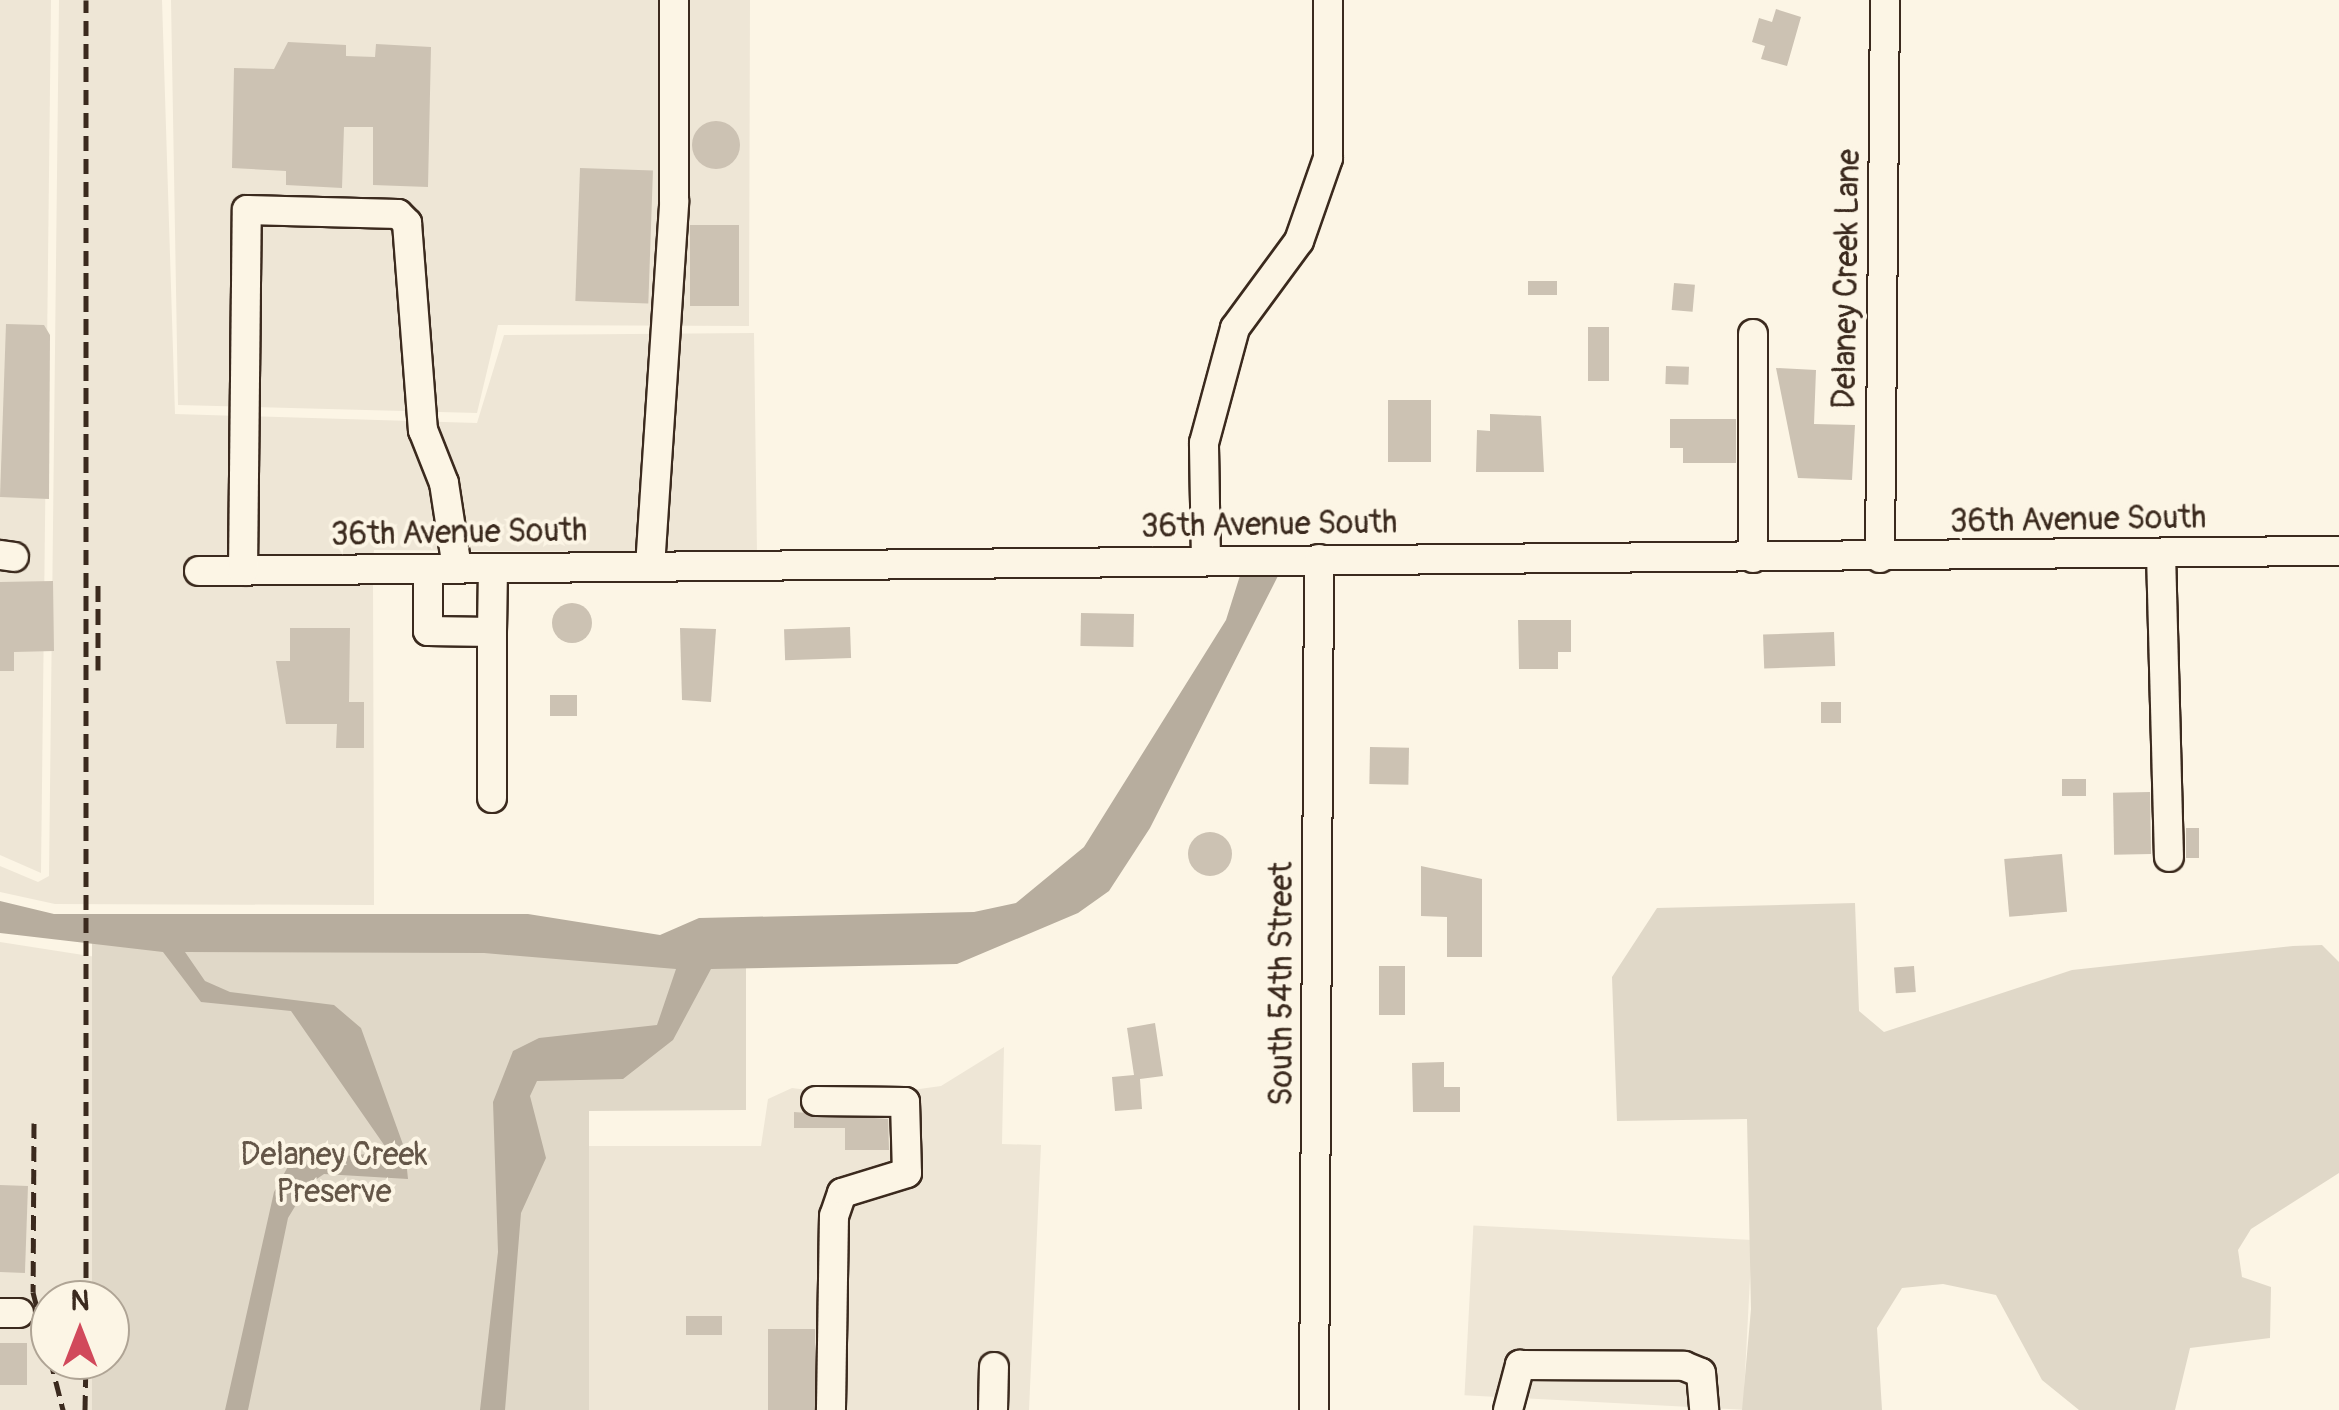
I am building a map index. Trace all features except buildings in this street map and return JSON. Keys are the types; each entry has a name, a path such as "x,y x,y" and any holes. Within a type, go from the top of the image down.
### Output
{"street":[{"path":"650,566 674,201 674,0"},
{"path":"1206,561 1204,443 1235,328 1299,241 1328,158 1328,0"},
{"name":"Delaney Creek Lane","path":"1880,558 1885,0"},
{"path":"243,570 246,210 398,214 406,222 422,430 444,483 457,568"},
{"path":"1753,334 1753,558"},
{"name":"36th Avenue South","path":"199,571 1319,559 1880,558 2339,550"},
{"path":"2161,554 2169,856"},
{"name":"South 54th Street","path":"1314,1410 1319,559"},
{"path":"492,798 493,568"},
{"path":"428,569 428,631 492,632"},
{"path":"816,1100 905,1102 907,1174 842,1193 834,1216 830,1410"},
{"path":"1508,1410 1520,1366 1684,1366 1701,1373 1704,1410"},
{"path":"993,1410 994,1367"}],"shaded area":[{"path":"0,0 51,0 41,873 0,855"},
{"path":"59,0 162,0 175,414 477,423 504,335 754,333 757,553 374,550 373,558 190,560 190,582 373,580 374,905 55,904 0,892 0,866 38,882 49,876"},
{"path":"171,0 750,0 749,326 498,325 477,413 178,405"},
{"path":"1243,566 1282,568 1150,828 1109,891 1078,913 957,964 711,969 673,1040 623,1079 537,1081 530,1096 546,1158 521,1213 505,1410 480,1410 498,1252 493,1102 513,1051 539,1038 657,1025 676,969 484,953 185,952 205,981 230,992 334,1005 361,1028 405,1150 408,1179 324,1174 308,1185 288,1218 248,1410 225,1410 274,1192 291,1161 389,1152 291,1011 201,1002 163,952 0,933 0,901 54,914 528,914 660,935 699,918 974,912 1016,903 1084,847 1226,620"},
{"path":"0,942 96,957 100,1280 30,1280 30,1380 101,1380 101,1410 0,1410 0,1323 28,1323 28,1302 0,1301"},
{"path":"1004,1047 1002,1144 1041,1145 1029,1410 572,1410 577,1146 761,1146 768,1099 792,1088 862,1097 941,1086"},
{"path":"1473,1225 1752,1240 1743,1410 1464,1395"}],"green space":[{"path":"1855,903 1859,1011 1884,1032 2072,970 2322,945 2339,962 2339,1173 2251,1229 2238,1250 2242,1277 2271,1287 2270,1338 2190,1348 2175,1410 2079,1410 2042,1380 1996,1295 1943,1284 1902,1288 1877,1328 1882,1410 1742,1410 1751,1309 1747,1119 1617,1121 1612,977 1657,908"},
{"name":"Delaney Creek Preserve","path":"92,935 746,938 746,1110 589,1111 589,1410 92,1410 92,1380 130,1380 130,1280 92,1280"}],"railway":[{"path":"86,0 86,1280"},
{"path":"98,585 98,670"},
{"path":"34,1123 33,1292 63,1410"},
{"path":"85,1410 86,1380"}]}
